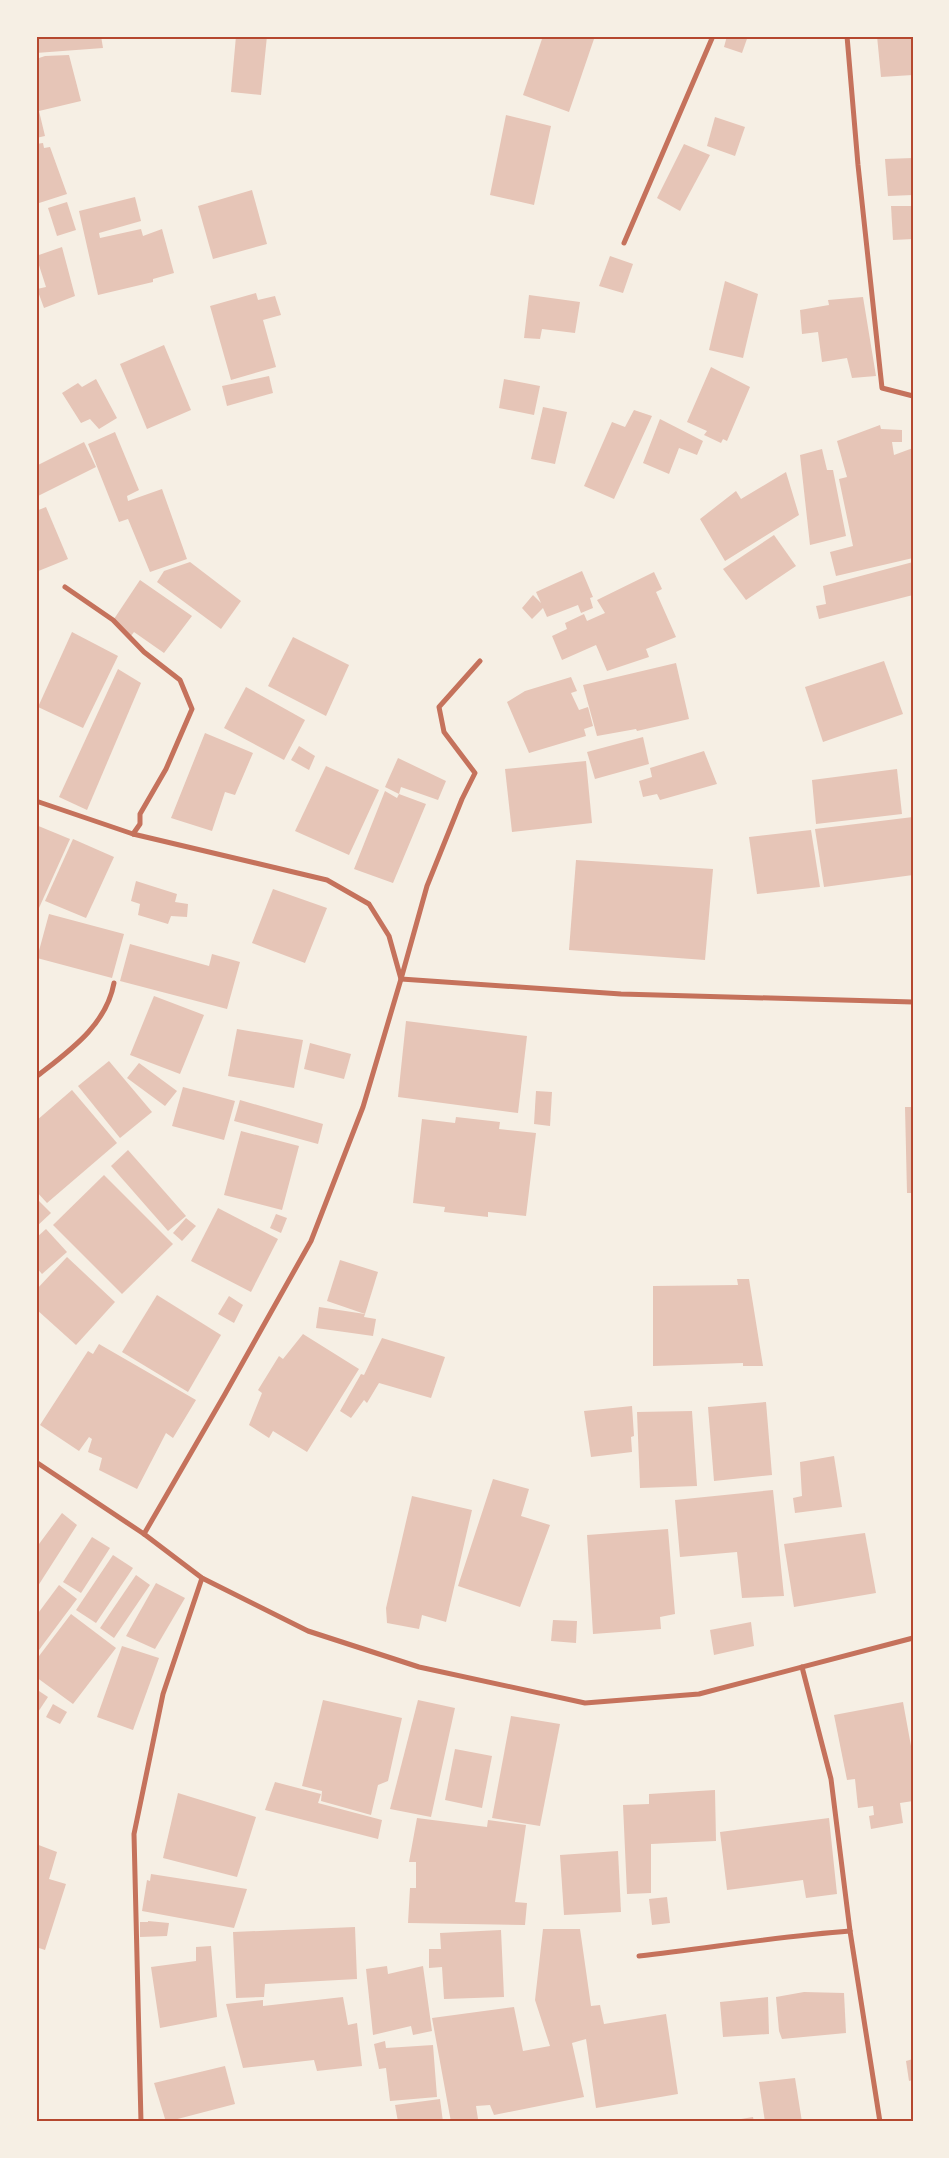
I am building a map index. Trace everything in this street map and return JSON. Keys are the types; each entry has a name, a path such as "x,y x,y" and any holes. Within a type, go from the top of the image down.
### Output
{"street":[{"path":"624,243 713,36"},
{"path":"847,36 858,165 882,388 913,396"},
{"path":"65,587 113,620 144,652 180,680 192,709 166,769 140,814 140,824 133,834"},
{"path":"144,1534 311,1241 363,1107 427,886 462,799 476,773 444,732 438,707 480,661"},
{"path":"36,801 133,834 327,880 369,904 389,936 401,979"},
{"path":"401,979 621,994 913,1002"},
{"path":"36,1076 80,1042 98,1022 112,993 114,983"},
{"path":"36,1462 144,1534 202,1578 308,1631 419,1667 585,1703 699,1694 913,1638"},
{"path":"141,2122 134,1834 163,1694 202,1578"},
{"path":"802,1667 831,1779 850,1930 880,2122"},
{"path":"639,1956 850,1930"}],"building":[{"path":"36,36 101,36 103,48 36,53"},
{"path":"236,36 267,36 261,95 231,92"},
{"path":"543,36 595,36 569,112 523,95"},
{"path":"727,36 748,36 742,53 724,47"},
{"path":"877,36 913,36 913,75 881,77"},
{"path":"69,55 81,101 39,111 45,136 36,138 36,59 45,56"},
{"path":"506,115 551,126 534,205 490,195"},
{"path":"715,117 745,127 735,156 707,146"},
{"path":"43,143 44,148 50,147 67,194 36,204 36,144"},
{"path":"684,144 710,155 680,211 657,198"},
{"path":"913,158 913,195 888,196 885,159"},
{"path":"252,190 267,244 213,259 198,206"},
{"path":"135,197 141,221 99,233 100,238 141,229 143,236 162,229 174,273 153,279 153,282 98,295 79,211"},
{"path":"67,202 76,230 57,236 48,208"},
{"path":"891,206 913,206 913,239 893,240"},
{"path":"62,247 75,296 44,308 37,289 46,287 36,256"},
{"path":"610,256 633,264 623,293 599,286"},
{"path":"725,281 758,294 743,358 709,350"},
{"path":"256,293 258,300 275,296 281,315 263,320 276,367 231,380 210,306"},
{"path":"529,295 580,302 575,333 542,329 540,339 524,338"},
{"path":"863,297 876,376 852,378 847,358 822,362 818,332 802,334 800,310 829,305 828,300"},
{"path":"164,345 191,410 147,429 120,364"},
{"path":"711,367 750,387 727,441 723,439 721,443 704,435 707,431 687,422"},
{"path":"269,376 273,393 227,406 222,386"},
{"path":"96,379 117,418 99,429 90,419 81,423 62,393 78,383 82,387"},
{"path":"504,379 540,386 534,415 499,408"},
{"path":"543,407 567,412 555,464 531,459"},
{"path":"634,410 652,416 614,499 584,486 612,422 625,427"},
{"path":"660,419 703,441 697,455 679,448 669,474 643,463"},
{"path":"880,425 881,429 902,430 902,442 892,442 894,455 913,448 913,558 836,576 830,552 853,546 839,479 847,477 837,441"},
{"path":"115,432 139,490 127,496 128,501 162,489 187,559 150,572 128,519 119,522 88,444"},
{"path":"84,442 96,467 36,497 36,466"},
{"path":"822,449 827,470 833,470 846,536 810,545 800,455"},
{"path":"786,472 799,515 725,561 700,519 736,491 741,499"},
{"path":"46,507 68,559 36,572 36,511"},
{"path":"774,535 796,566 746,600 723,569"},
{"path":"190,562 241,601 221,629 157,582 164,571"},
{"path":"913,562 913,595 819,619 816,606 826,604 823,586"},
{"path":"582,571 593,597 590,598 593,608 581,613 578,605 547,617 543,608 532,619 522,608 533,595 541,603 536,592"},
{"path":"654,572 662,589 656,592 676,637 646,649 649,657 607,671 596,645 562,660 552,636 567,629 565,623 584,614 587,621 605,613 597,600"},
{"path":"140,580 192,616 164,653 134,632 131,636 112,622"},
{"path":"72,632 118,656 83,728 38,707"},
{"path":"293,637 349,665 326,716 268,686"},
{"path":"884,661 903,714 823,742 805,687"},
{"path":"676,663 689,719 637,731 636,729 597,736 583,685"},
{"path":"118,669 141,683 87,810 59,797"},
{"path":"571,677 577,691 571,693 579,710 588,707 593,726 584,729 586,736 529,753 507,702 525,691"},
{"path":"246,687 305,720 284,760 224,728"},
{"path":"205,733 253,753 235,795 225,792 212,831 171,818"},
{"path":"643,737 649,764 595,779 587,752"},
{"path":"299,746 315,756 309,770 291,760"},
{"path":"704,751 717,784 660,800 657,794 643,797 639,781 652,777 650,768"},
{"path":"398,758 446,781 438,800 401,787 399,794 385,787"},
{"path":"586,761 592,823 512,832 505,769"},
{"path":"326,766 379,790 349,855 295,831"},
{"path":"897,769 902,814 816,824 812,780"},
{"path":"385,791 397,798 399,794 426,804 393,883 354,869"},
{"path":"913,817 913,875 824,887 815,829"},
{"path":"36,825 70,839 39,908 36,907"},
{"path":"811,830 820,887 757,894 749,837"},
{"path":"73,839 114,857 86,918 45,901"},
{"path":"576,860 713,869 705,960 569,950"},
{"path":"136,881 177,894 175,902 188,904 187,917 171,916 168,924 138,915 140,904 131,901"},
{"path":"273,889 327,908 305,963 252,943"},
{"path":"49,914 124,934 112,978 37,958"},
{"path":"130,944 209,966 212,954 240,962 227,1009 120,981"},
{"path":"154,996 204,1015 180,1074 130,1055"},
{"path":"406,1021 527,1036 518,1113 398,1097"},
{"path":"237,1029 303,1040 294,1088 228,1076"},
{"path":"310,1043 351,1054 344,1079 304,1069"},
{"path":"109,1061 152,1112 120,1138 78,1086"},
{"path":"139,1063 177,1091 165,1106 127,1078"},
{"path":"183,1087 235,1101 224,1140 172,1126"},
{"path":"72,1090 117,1143 47,1203 36,1191 36,1121"},
{"path":"536,1091 552,1092 550,1126 534,1124"},
{"path":"240,1100 323,1124 318,1144 234,1121"},
{"path":"905,1107 913,1107 913,1193 907,1193"},
{"path":"456,1117 500,1122 499,1129 536,1133 526,1216 488,1212 488,1217 444,1212 445,1207 413,1203 422,1119 455,1123"},
{"path":"241,1131 299,1146 282,1210 224,1195"},
{"path":"128,1150 186,1216 168,1231 111,1166"},
{"path":"104,1175 173,1244 122,1294 53,1225"},
{"path":"36,1198 51,1213 36,1227"},
{"path":"218,1208 278,1239 251,1292 191,1261"},
{"path":"276,1214 287,1218 281,1233 270,1228"},
{"path":"186,1218 196,1226 182,1241 173,1233"},
{"path":"46,1229 67,1252 42,1274 36,1267 36,1238"},
{"path":"67,1257 115,1302 76,1345 36,1309 36,1290"},
{"path":"340,1260 378,1272 365,1314 327,1301"},
{"path":"737,1279 749,1279 763,1366 743,1366 743,1363 653,1366 653,1286 738,1285"},
{"path":"157,1295 221,1335 188,1392 122,1352"},
{"path":"229,1296 243,1305 234,1323 218,1314"},
{"path":"319,1307 365,1314 364,1317 376,1319 373,1336 316,1328"},
{"path":"303,1334 359,1369 307,1452 273,1431 269,1438 249,1425 262,1393 258,1390 279,1356 283,1359"},
{"path":"382,1338 445,1357 431,1398 379,1383 367,1403 364,1400 351,1418 340,1411 361,1374 364,1375"},
{"path":"99,1344 196,1400 173,1438 166,1433 137,1489 99,1470 102,1458 88,1452 92,1439 89,1437 79,1451 40,1425 88,1351 93,1354"},
{"path":"766,1402 772,1475 714,1481 708,1407"},
{"path":"632,1406 634,1436 631,1437 632,1452 591,1457 584,1411"},
{"path":"692,1411 697,1486 640,1488 637,1412"},
{"path":"834,1456 842,1507 795,1513 793,1498 802,1496 800,1462"},
{"path":"493,1479 529,1489 521,1516 550,1525 520,1607 458,1586"},
{"path":"773,1490 784,1596 742,1598 737,1552 680,1557 675,1500"},
{"path":"412,1496 472,1510 446,1622 422,1615 419,1629 387,1623 386,1608"},
{"path":"62,1513 77,1525 36,1589 36,1542 39,1544"},
{"path":"668,1529 675,1614 660,1617 661,1629 593,1634 587,1535"},
{"path":"865,1533 876,1593 794,1607 784,1544"},
{"path":"92,1537 110,1548 81,1593 63,1582"},
{"path":"113,1555 133,1568 96,1623 76,1610"},
{"path":"136,1575 150,1585 114,1638 100,1628"},
{"path":"156,1583 185,1598 155,1649 126,1636"},
{"path":"59,1585 77,1599 36,1654 36,1616"},
{"path":"71,1614 116,1648 73,1704 36,1677 36,1660"},
{"path":"553,1620 577,1621 576,1643 551,1641"},
{"path":"751,1622 754,1646 714,1655 710,1630"},
{"path":"122,1646 159,1658 133,1730 97,1717"},
{"path":"36,1689 48,1697 36,1715"},
{"path":"323,1700 402,1718 388,1781 378,1785 371,1815 321,1801 322,1791 302,1786"},
{"path":"418,1700 455,1708 431,1817 390,1809"},
{"path":"903,1702 913,1757 913,1801 900,1803 903,1823 871,1829 869,1816 874,1815 873,1806 858,1808 855,1779 847,1780 834,1715"},
{"path":"53,1704 67,1712 60,1724 46,1717"},
{"path":"511,1716 560,1724 540,1826 492,1818"},
{"path":"455,1749 492,1756 482,1808 445,1800"},
{"path":"275,1782 321,1794 318,1803 382,1820 378,1839 265,1810"},
{"path":"715,1790 716,1841 651,1844 651,1893 627,1894 623,1805 649,1804 649,1794"},
{"path":"178,1793 256,1817 237,1877 163,1858"},
{"path":"417,1818 487,1827 488,1820 526,1825 515,1902 527,1903 525,1925 408,1923 410,1888 416,1888 416,1862 409,1862"},
{"path":"829,1818 837,1894 806,1898 803,1880 727,1890 720,1832"},
{"path":"36,1844 57,1852 49,1879 66,1884 45,1950 36,1947"},
{"path":"618,1851 621,1912 564,1915 560,1855"},
{"path":"151,1874 247,1889 234,1928 142,1911 147,1880 150,1881"},
{"path":"667,1897 670,1923 652,1925 649,1899"},
{"path":"140,1922 169,1923 167,1936 140,1937"},
{"path":"355,1927 357,1979 265,1984 264,1997 236,1998 233,1932"},
{"path":"543,1929 580,1929 591,2006 600,2005 604,2024 666,2014 678,2094 596,2108 586,2039 572,2043 584,2097 494,2115 490,2105 476,2106 478,2119 451,2122 432,2018 514,2007 523,2051 550,2046 535,2000"},
{"path":"501,1930 504,1997 444,1999 442,1967 429,1968 429,1949 441,1949 440,1933"},
{"path":"211,1946 217,2017 160,2028 151,1967 196,1961 196,1947"},
{"path":"387,1966 388,1974 423,1966 432,2031 413,2035 411,2026 373,2035 366,1969"},
{"path":"804,1992 844,1993 846,2033 782,2039 779,2031 776,1997"},
{"path":"343,1997 348,2025 357,2023 362,2066 317,2071 314,2060 243,2068 226,2004 263,2000 263,2006"},
{"path":"768,1997 769,2034 723,2037 720,2002"},
{"path":"385,2041 386,2048 433,2045 437,2097 390,2101 386,2068 379,2069 374,2044"},
{"path":"913,2059 913,2080 909,2081 906,2061"},
{"path":"225,2066 235,2104 166,2122 154,2083"},
{"path":"795,2078 802,2122 765,2122 759,2082"},
{"path":"440,2099 443,2122 398,2122 395,2105"},
{"path":"753,2117 754,2122 729,2122 729,2121"}]}
